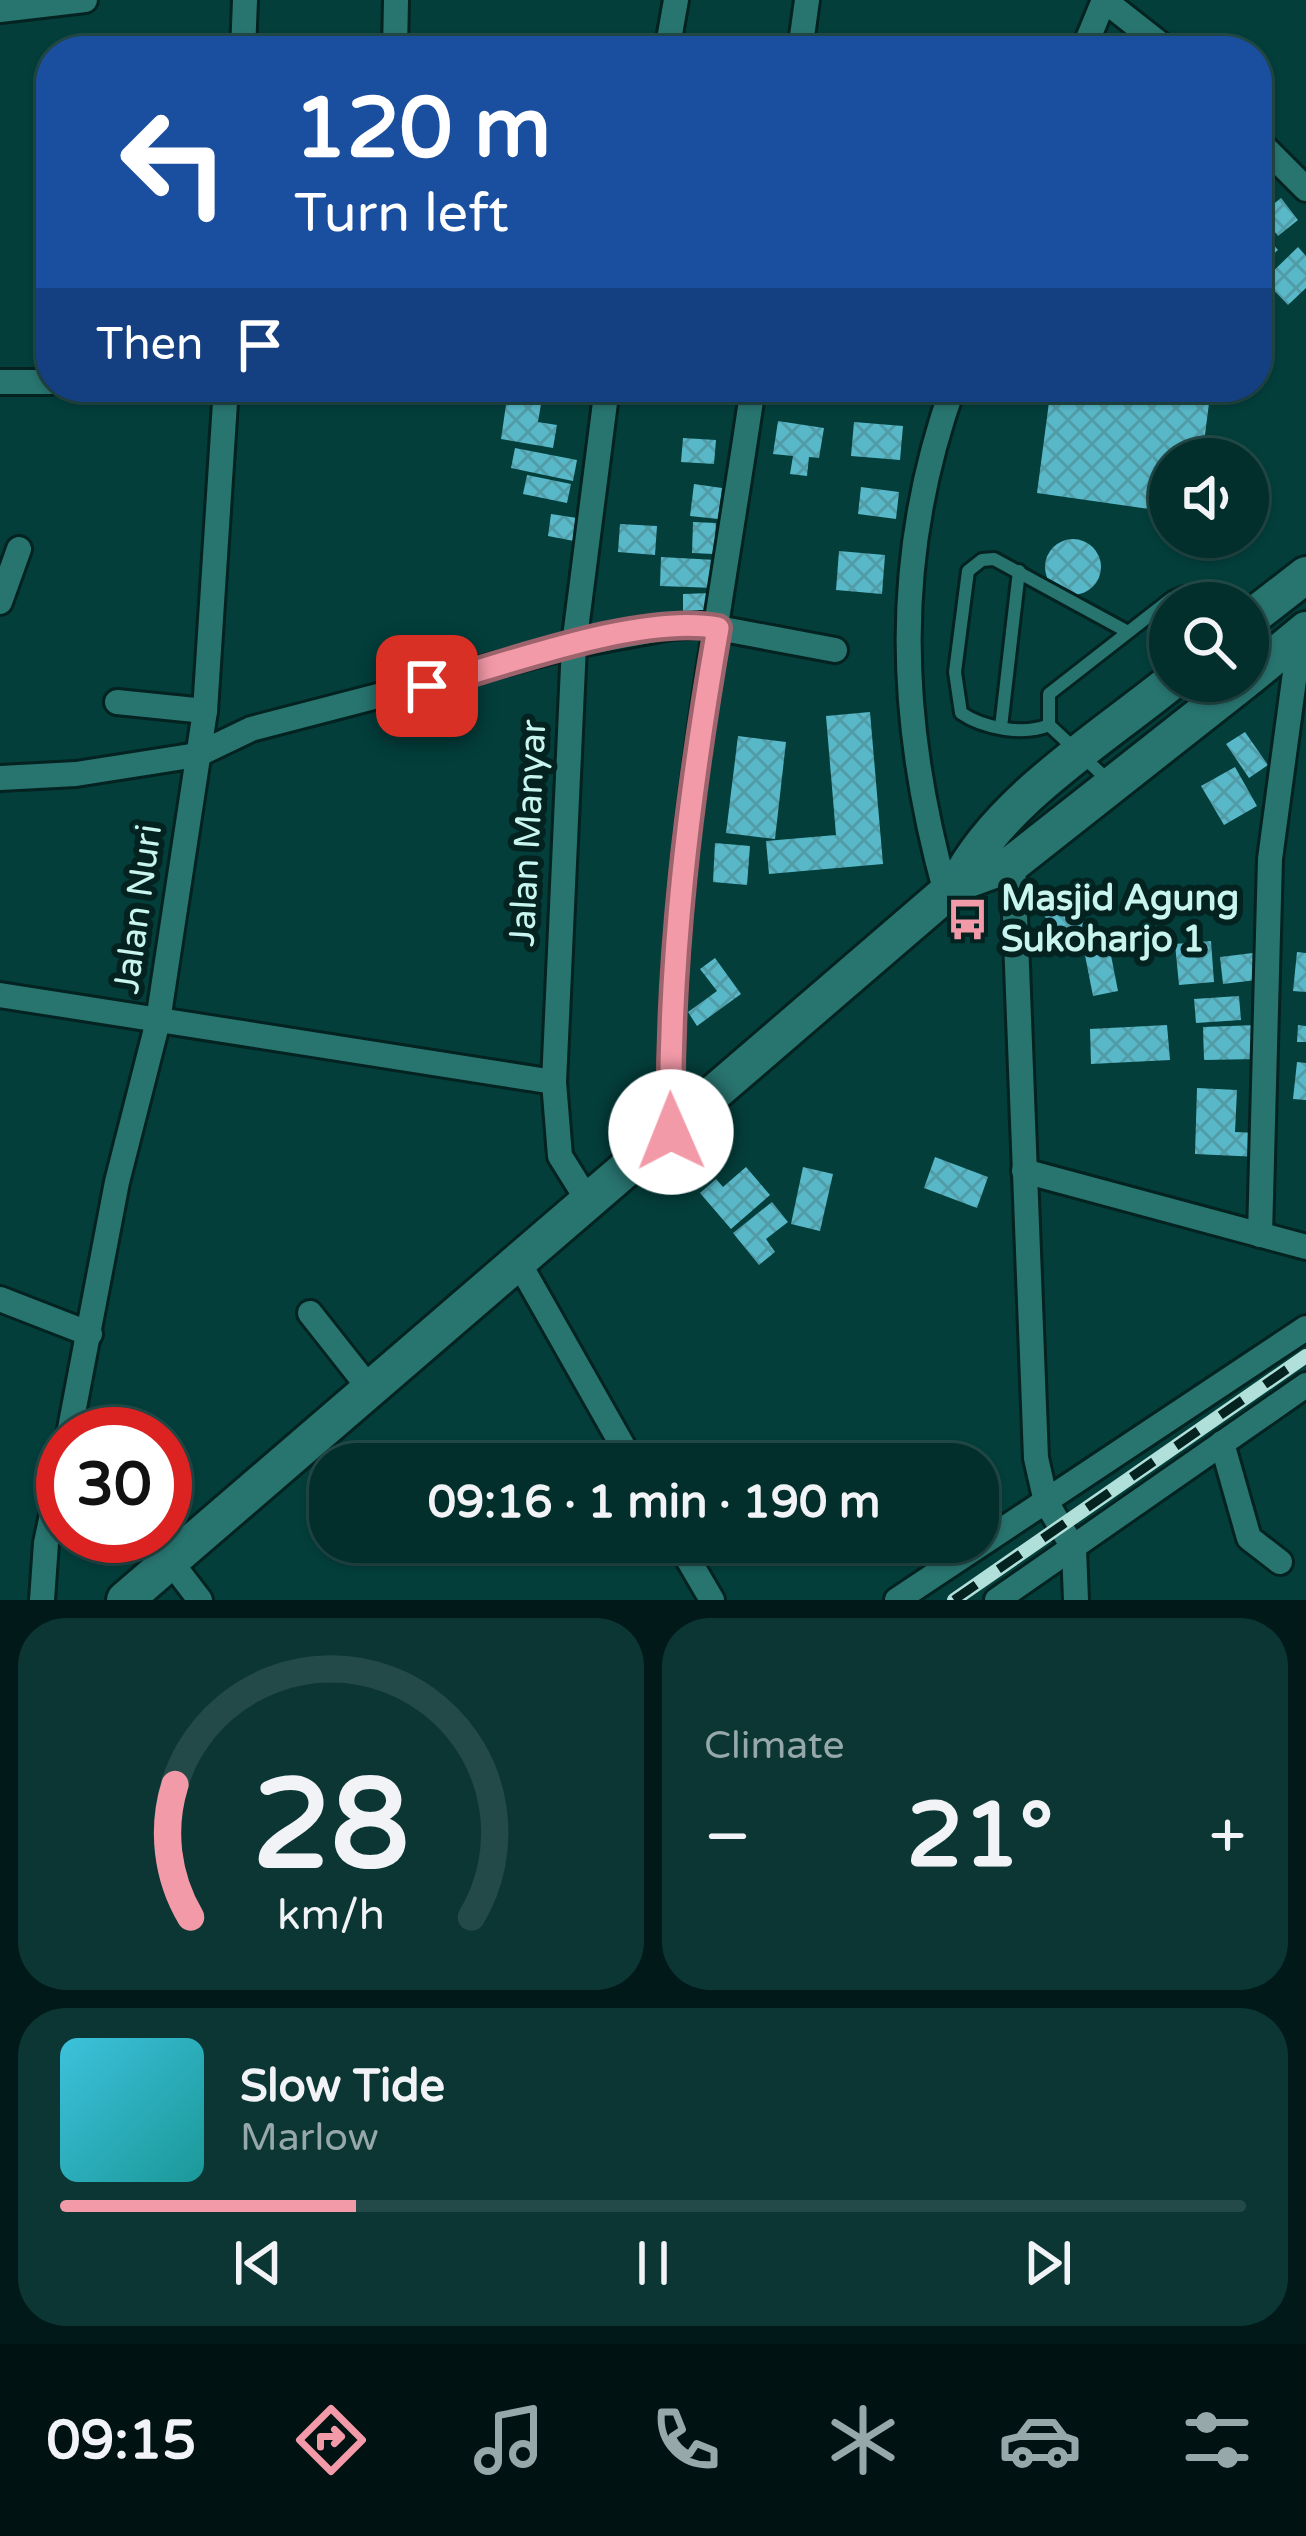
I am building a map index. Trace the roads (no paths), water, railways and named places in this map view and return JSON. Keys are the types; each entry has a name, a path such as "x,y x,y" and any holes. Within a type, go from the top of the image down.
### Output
{"main road":[{"path":"1269,604 1306,575"},
{"path":"1269,661 1303,632"},
{"path":"952,888 976,845 1149,700"},
{"path":"192,1544 952,888 1013,863 1217,702"},
{"path":"125,1600 170,1563"}],"street":[{"path":"0,10 85,0"},
{"path":"244,36 245,0"},
{"path":"395,36 396,0"},
{"path":"670,36 676,0"},
{"path":"802,36 807,0"},
{"path":"1089,36 1104,0 1149,36"},
{"path":"1272,155 1306,188"},
{"path":"0,382 36,382"},
{"name":"Jalan Nuri","path":"75,1407 117,1182 158,1021 205,711 225,402"},
{"name":"Jalan Manyar","path":"590,1204 560,1156 554,1082 574,645 605,402"},
{"path":"671,1132 673,982 701,720 751,402"},
{"path":"949,402 920,510 905,655 921,801 952,888"},
{"path":"0,602 19,549"},
{"path":"0,778 76,774 197,755 251,729 574,645 671,627 718,628 835,650"},
{"path":"1260,1235 1270,859 1303,632"},
{"path":"117,702 205,711"},
{"path":"1013,863 1036,1458 1046,1502 1074,1550 1076,1600"},
{"path":"0,995 554,1082"},
{"path":"1024,1171 1306,1247"},
{"path":"519,1263 621,1443"},
{"path":"0,1299 90,1334"},
{"path":"310,1313 370,1389"},
{"path":"897,1600 1306,1328"},
{"path":"997,1600 1306,1384"},
{"path":"1222,1443 1249,1538 1280,1562"},
{"path":"42,1600 45,1563"},
{"path":"172,1563 200,1600"},
{"path":"690,1563 712,1600"}],"lane":[{"path":"1048,725 1037,730 1001,728 976,723 961,713 955,672 968,571 982,560 994,559 1128,632"},
{"path":"1001,728 1019,571"},
{"path":"1048,725 1049,694 1149,616"},
{"path":"1048,725 1111,783"}],"railway":[{"path":"954,1600 1306,1356"}],"place":[{"name":"Masjid Agung Sukoharjo 1","path":"967,919"}]}
